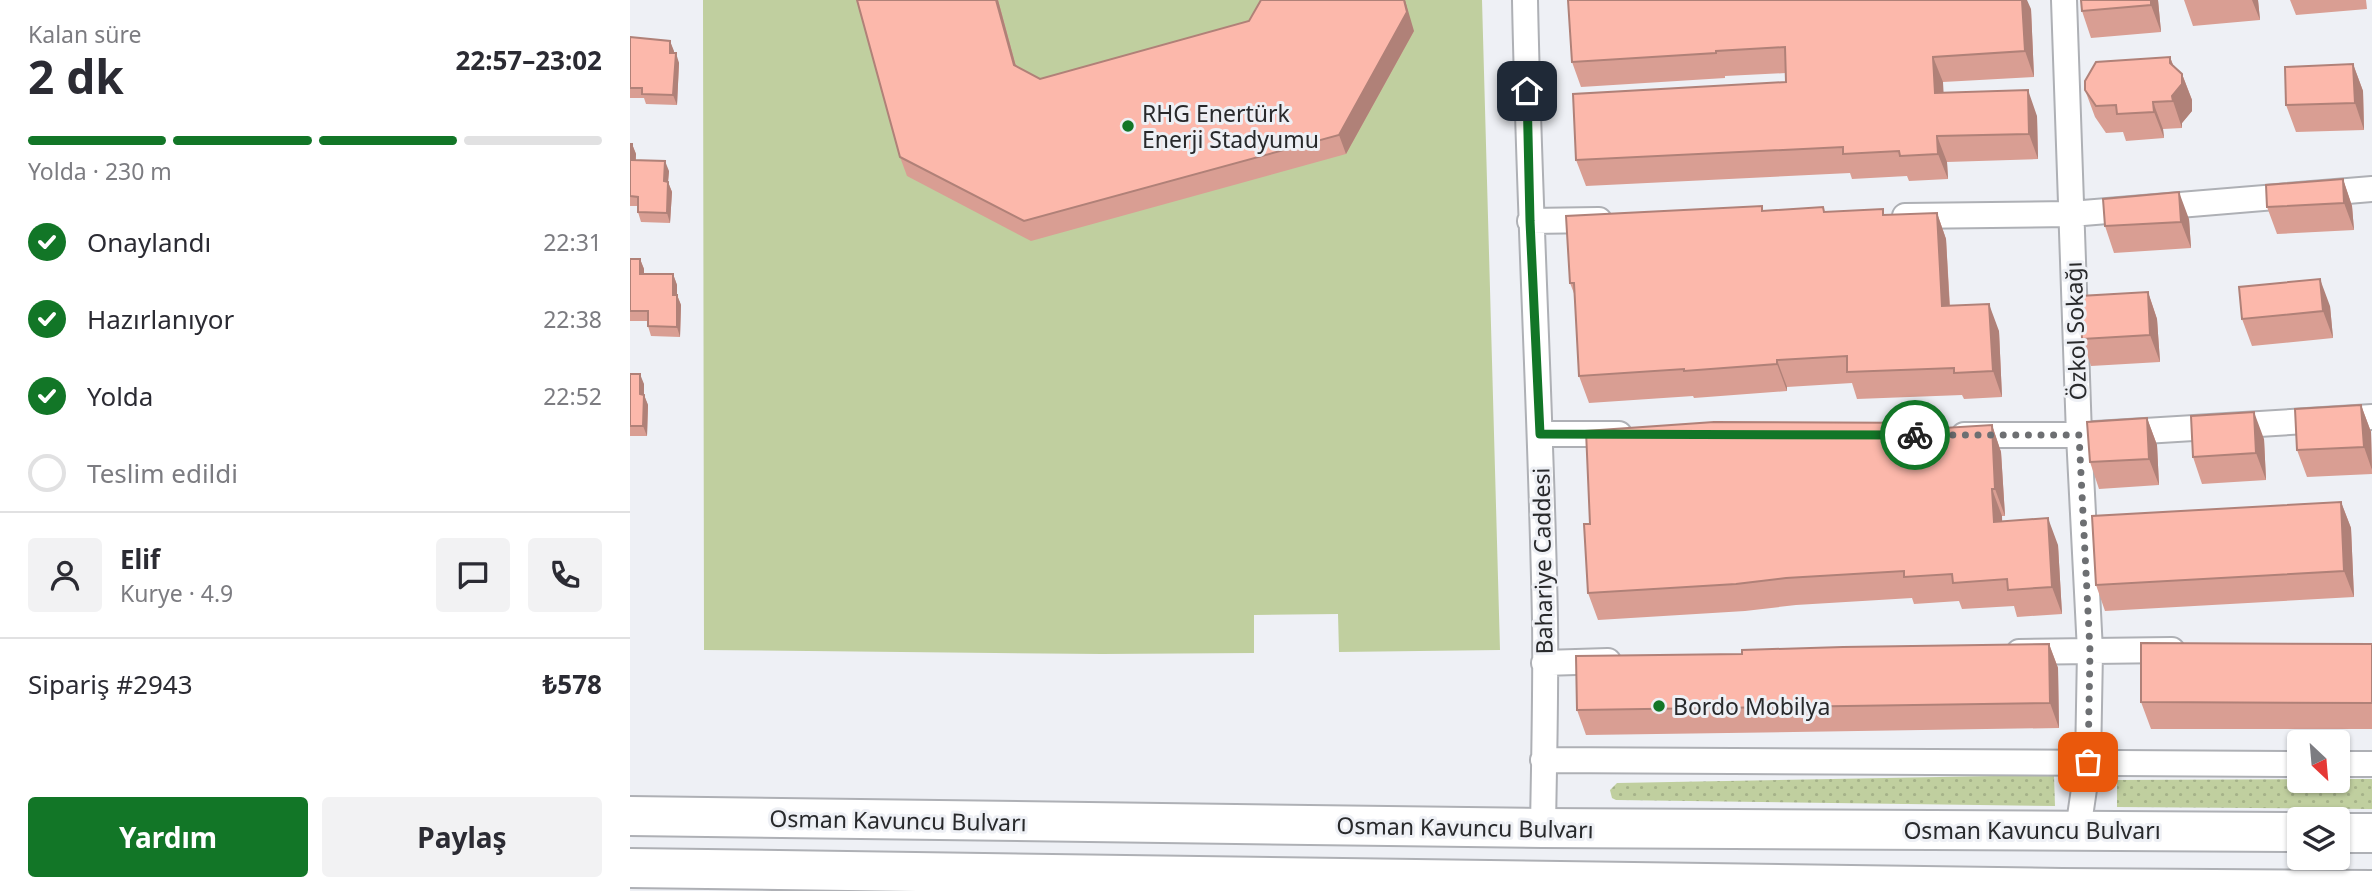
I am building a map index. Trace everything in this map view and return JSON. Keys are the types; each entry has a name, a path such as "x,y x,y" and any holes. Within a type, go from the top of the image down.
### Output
{"highway":[{"name":"Osman Kavuncu Bulvarı","path":"630,816 1543,828 2287,832"},
{"path":"2062,888 2078,830"},
{"path":"2350,833 2372,833"},
{"path":"630,867 773,880 2372,890"}],"street":[{"name":"Bahariye Caddesi","path":"1525,0 1530,221 1540,434 1544,663 1543,828"},
{"name":"Özkol Sokağı","path":"2064,0 2079,435 2090,651 2088,762 2078,830"},
{"path":"1877,217 2071,214 2372,189"},
{"path":"1530,221 1627,220"},
{"path":"1941,435 2079,435 2372,417"},
{"path":"1540,434 1636,434"},
{"path":"1992,653 2197,650"},
{"path":"1544,663 1628,661"},
{"path":"1544,760 2287,764"},
{"path":"2350,764 2372,764"}],"green space":[{"path":"703,0 1482,0 1500,650 1339,652 1338,614 1254,615 1254,653 704,650"},
{"path":"2054,775 2055,806 1616,800 1612,798 1610,790 1617,783"},
{"path":"2287,779 2287,793 2350,793 2350,779 2372,779 2372,809 2117,807 2117,780"}],"building":[{"name":"RHG Enertürk Enerji Stadyumu","path":"857,0 996,0 1014,65 1040,79 1249,21 1261,0 1404,0 1407,12 1339,135 1024,221 900,157"},
{"path":"1568,0 2022,0 2025,51 1933,57 1935,93 2028,90 2029,134 1937,136 1938,154 1900,156 1899,151 1843,154 1843,147 1576,160 1573,94 1786,82 1785,47 1572,62"},
{"path":"2081,0 2151,0 2151,5 2082,11"},
{"path":"630,37 670,41 670,53 676,53 673,95 642,94 642,88 630,88"},
{"path":"2170,57 2170,63 2182,74 2182,84 2172,96 2173,101 2153,102 2154,112 2117,114 2116,105 2096,106 2085,90 2085,81 2096,62"},
{"path":"2353,64 2355,103 2286,105 2285,67"},
{"path":"630,144 632,160 665,161 664,181 668,182 667,213 638,212 638,197 630,196"},
{"path":"2343,179 2344,203 2267,207 2266,185"},
{"path":"2179,192 2181,222 2105,226 2103,199"},
{"path":"1762,206 1762,211 1823,207 1824,212 1883,209 1883,215 1937,213 1942,306 1989,304 1993,371 1954,373 1954,368 1847,372 1847,356 1777,360 1777,364 1684,371 1579,376 1574,283 1570,283 1566,216"},
{"path":"630,259 640,259 640,274 673,274 673,295 677,295 677,327 648,326 648,311 630,311"},
{"path":"2320,279 2323,311 2242,319 2239,287"},
{"path":"2148,292 2150,335 2082,339 2080,296"},
{"path":"630,374 640,374 640,394 644,395 643,426 630,426"},
{"path":"2361,405 2364,447 2297,450 2295,409"},
{"path":"2254,412 2256,453 2193,457 2191,416"},
{"path":"2147,418 2149,459 2090,462 2087,422"},
{"path":"1714,422 1944,423 1944,428 1992,425 1994,522 2048,518 2052,587 2008,590 2007,579 1953,583 1952,574 1904,577 1904,571 1588,593 1584,524 1590,524 1586,431"},
{"path":"2341,502 2344,571 2096,585 2092,516"},
{"path":"2141,643 2372,644 2372,703 2141,702"},
{"path":"2049,644 2050,703 1577,710 1576,656 1742,654 1742,650 1843,647"}],"way so far":[{"path":"1915,435 2079,435 2090,651 2088,762"}],"place":[{"name":"RHG Enertürk Enerji Stadyumu","path":"1128,126"},
{"name":"Bordo Mobilya","path":"1659,706"}],"route":[{"path":"1527,91 1540,434 1915,435"}]}
